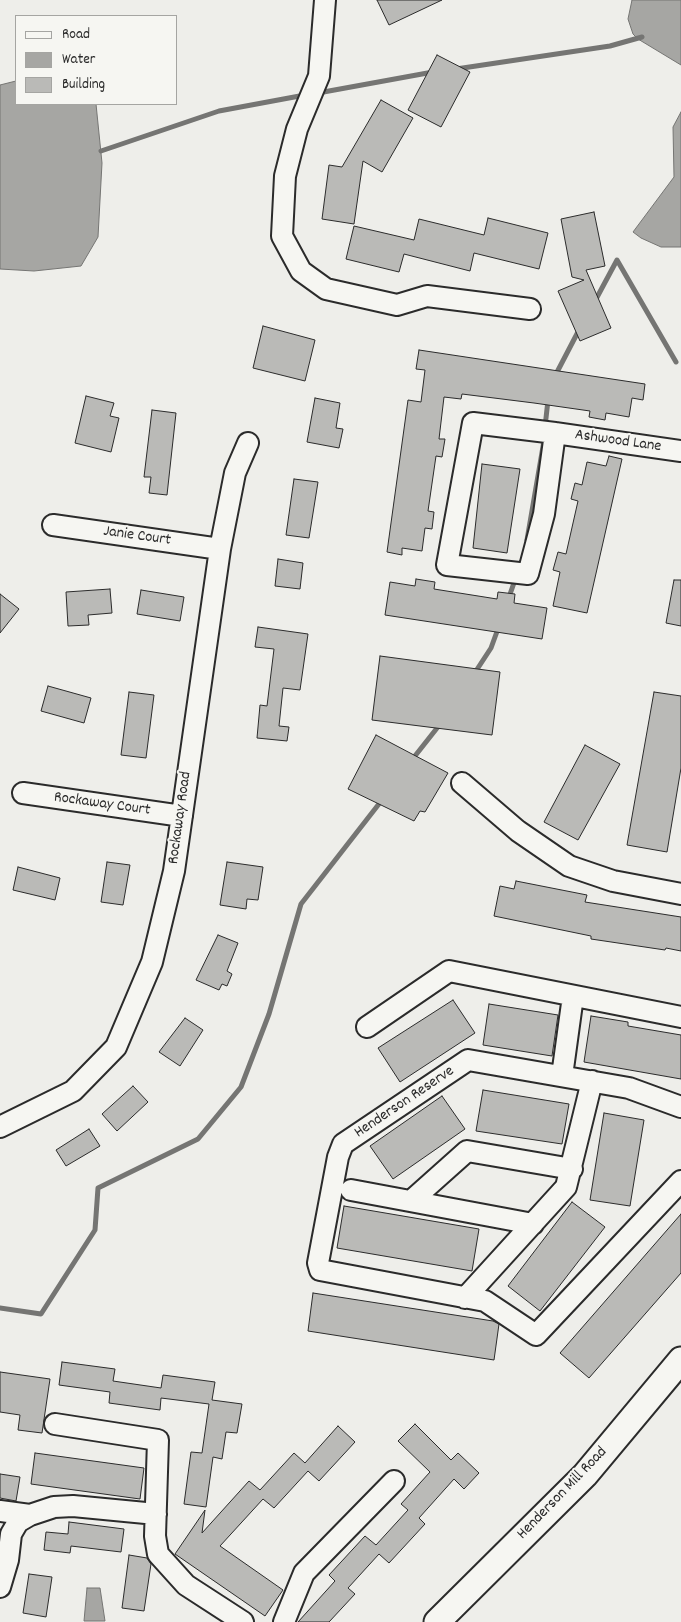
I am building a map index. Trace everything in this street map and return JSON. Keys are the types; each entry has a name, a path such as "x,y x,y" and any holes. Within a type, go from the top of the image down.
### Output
{"street":[{"path":"325,0 319,76 297,129 284,176 282,236 301,271 326,289 398,305 427,296 530,309"},
{"name":"Ashwood Lane","path":"555,433 544,514 528,574 447,565 473,423 555,433 681,451"},
{"name":"Rockaway Road","path":"0,1127 73,1091 116,1047 152,962 174,871 220,549 235,472 248,442"},
{"name":"Janie Court","path":"53,525 220,549"},
{"path":"462,783 518,831 569,866 613,881 681,894"},
{"name":"Rockaway Court","path":"23,793 182,816"},
{"path":"367,1027 449,971 681,1017"},
{"path":"562,1076 573,996"},
{"name":"Henderson Reserve","path":"681,1106 629,1088 468,1060 343,1144 338,1157 318,1263 320,1270 485,1301 536,1335 681,1181"},
{"path":"465,1298 566,1187 572,1169 592,1081"},
{"path":"411,1201 468,1151 572,1169"},
{"path":"351,1190 533,1224"},
{"name":"Henderson Mill Road","path":"437,1622 585,1475 681,1360"},
{"path":"55,1424 158,1440 155,1536 158,1554 186,1585 243,1622"},
{"path":"284,1622 304,1573 394,1481"},
{"path":"0,1587 11,1534 18,1522 30,1515 54,1507 73,1506 156,1514"},
{"path":"0,1511 30,1515"}],"water":[{"path":"632,0 681,0 681,65 633,34 628,19"},
{"path":"15,81 15,105 96,105 102,163 98,237 81,266 34,271 0,269 0,85"},
{"path":"681,112 681,247 661,247 641,238 633,232 674,177 673,127"},
{"path":"87,1588 100,1588 105,1621 84,1621"}],"building":[{"path":"377,0 442,0 389,25"},
{"path":"437,55 470,72 441,127 408,110"},
{"path":"381,100 413,118 382,172 363,161 354,224 322,219 329,165 342,167"},
{"path":"594,212 605,266 586,270 611,328 580,341 558,291 584,280 572,277 561,219"},
{"path":"488,218 548,233 539,269 474,253 470,271 404,254 399,272 346,259 354,226 414,240 419,219 484,235"},
{"path":"263,326 315,340 305,381 253,368"},
{"path":"419,350 645,384 643,400 632,398 629,417 606,413 605,420 589,417 590,411 534,403 462,394 461,399 444,397 439,439 445,439 442,457 436,456 428,511 434,512 432,529 425,528 422,551 402,548 402,555 387,552 408,400 421,402 425,370 416,369"},
{"path":"86,396 114,403 110,416 119,418 111,452 75,443"},
{"path":"315,398 340,403 336,428 343,429 339,448 307,442"},
{"path":"152,410 176,413 167,495 149,493 151,477 144,477"},
{"path":"609,456 622,459 587,613 553,606 560,572 553,570 558,552 566,554 578,501 571,499 575,483 582,485 587,462 606,466"},
{"path":"482,464 520,469 507,553 473,548"},
{"path":"294,479 318,482 309,538 286,535"},
{"path":"278,559 303,563 300,589 275,586"},
{"path":"416,579 435,582 434,589 497,599 498,592 515,594 514,603 547,608 542,639 385,615 390,582 415,586"},
{"path":"674,580 681,580 681,626 666,623"},
{"path":"110,589 112,613 88,615 89,625 68,626 66,592"},
{"path":"141,590 184,597 180,621 137,614"},
{"path":"0,594 19,609 0,633"},
{"path":"258,627 308,634 300,690 283,688 279,726 289,727 287,741 257,738 260,705 267,706 274,649 255,647"},
{"path":"380,656 500,672 492,735 372,720"},
{"path":"48,686 91,698 84,723 41,711"},
{"path":"129,692 154,695 146,758 121,755"},
{"path":"654,692 681,696 681,768 667,852 627,845"},
{"path":"376,735 448,773 425,812 420,811 414,821 348,789"},
{"path":"585,745 620,764 578,840 544,822"},
{"path":"107,862 130,865 123,905 101,902"},
{"path":"227,862 263,867 258,900 247,899 246,909 220,905"},
{"path":"18,867 60,878 55,900 13,890"},
{"path":"516,881 587,895 585,902 681,917 681,951 591,939 591,936 494,916 500,886 514,889"},
{"path":"218,935 238,943 227,971 232,974 227,986 222,984 219,990 196,980"},
{"path":"453,1000 475,1033 400,1082 378,1048"},
{"path":"489,1004 558,1015 552,1056 483,1045"},
{"path":"591,1016 628,1022 628,1026 681,1035 681,1079 584,1062"},
{"path":"185,1018 203,1030 180,1066 159,1052"},
{"path":"133,1086 148,1102 117,1131 102,1114"},
{"path":"483,1090 569,1104 562,1144 476,1131"},
{"path":"442,1096 465,1129 393,1179 370,1146"},
{"path":"604,1113 644,1120 630,1206 590,1200"},
{"path":"89,1129 100,1146 66,1166 56,1150"},
{"path":"572,1202 605,1227 540,1311 508,1286"},
{"path":"344,1206 479,1229 472,1271 337,1248"},
{"path":"681,1214 681,1273 589,1378 560,1353"},
{"path":"313,1293 493,1321 499,1324 494,1360 308,1331"},
{"path":"62,1362 115,1369 113,1381 161,1388 163,1375 215,1382 212,1400 242,1404 237,1433 226,1432 222,1459 213,1457 206,1507 184,1504 191,1452 202,1453 209,1404 161,1398 160,1410 109,1403 110,1392 59,1385"},
{"path":"0,1372 50,1379 42,1433 18,1430 20,1415 0,1412"},
{"path":"415,1424 451,1460 458,1453 479,1473 464,1489 454,1479 419,1518 425,1524 389,1563 379,1554 348,1588 355,1594 329,1622 298,1622 335,1581 329,1575 365,1536 376,1545 408,1510 401,1504 430,1472 398,1441"},
{"path":"338,1426 355,1442 319,1481 308,1471 274,1508 263,1499 220,1546 283,1590 265,1616 175,1554 205,1510 202,1533 249,1481 260,1490 294,1453 305,1463"},
{"path":"35,1453 144,1468 140,1499 31,1484"},
{"path":"0,1474 20,1477 16,1501 0,1498"},
{"path":"69,1522 124,1529 121,1552 71,1546 70,1553 44,1550 46,1532 68,1534"},
{"path":"129,1555 147,1558 151,1564 144,1611 122,1608"},
{"path":"29,1574 52,1577 46,1617 23,1613"}],"waterway":[{"path":"456,69 610,46 642,37"},
{"path":"318,93 433,72"},
{"path":"101,151 219,111 305,95"},
{"path":"595,301 617,260 676,362"},
{"path":"555,376 580,328"},
{"path":"545,427 548,400"},
{"path":"527,540 545,435"},
{"path":"508,600 516,577"},
{"path":"474,674 491,648 499,626"},
{"path":"411,761 441,723"},
{"path":"0,1308 41,1314 95,1230 98,1188 198,1139 241,1087 269,1014 301,904 382,800"}]}
